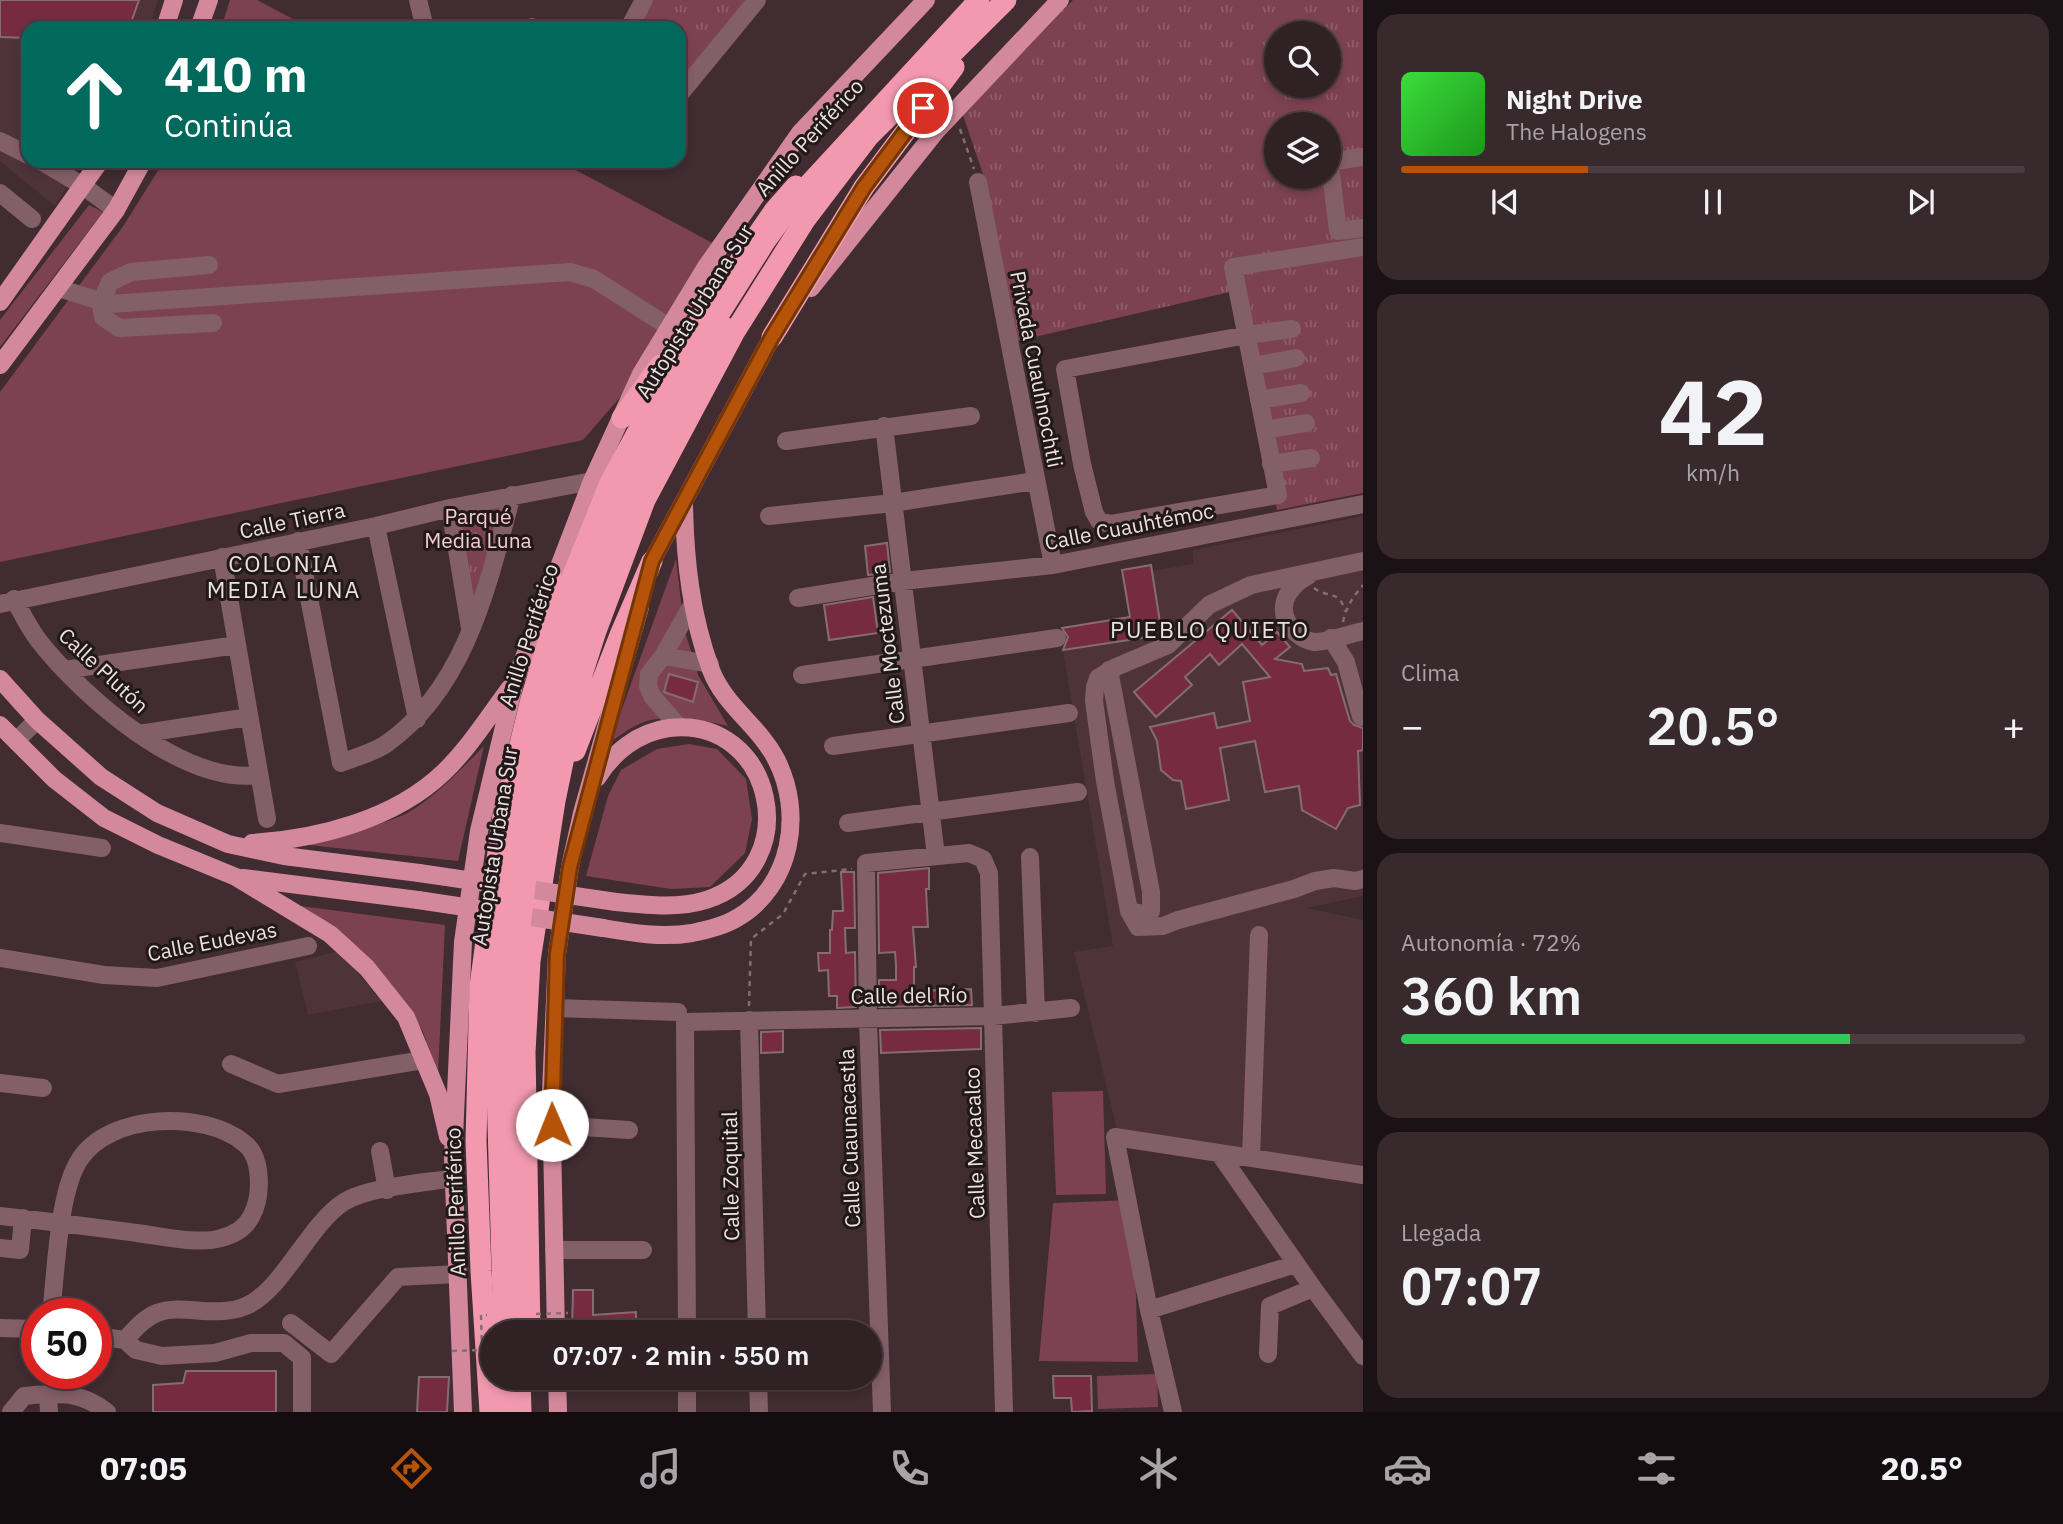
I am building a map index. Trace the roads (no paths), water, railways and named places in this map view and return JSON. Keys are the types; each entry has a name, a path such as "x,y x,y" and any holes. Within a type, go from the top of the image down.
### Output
{"highway":[{"name":"Anillo Periférico","path":"490,1412 476,1138 480,986 503,816 543,654 610,483 695,327 774,211 865,111 973,0"},
{"path":"772,337 864,187 994,2"},
{"path":"530,1320 525,1052 530,961 555,802 579,684 596,631 645,500 734,333 805,220 869,136 994,2"},
{"name":"Autopista Urbana Sur","path":"504,1320 496,1080 503,935 519,820 531,760 552,678 583,584 614,505 664,401 766,240 799,195 922,60 994,2"},
{"name":"Autopista Urbana Sur","path":"519,1320 512,1093 517,952 527,873 545,773 584,629 636,490 709,356 771,253 807,205 860,143 925,70 994,2"},
{"path":"622,418 687,325 774,211"},
{"path":"555,802 652,561"},
{"path":"503,816 511,744 552,580"},
{"path":"505,1390 506,1412"},
{"path":"521,1390 522,1412"},
{"path":"531,1390 532,1412"}],"main road":[{"path":"167,21 174,0"},
{"path":"202,21 209,0"},
{"path":"556,1320 552,1125 559,942 570,867 582,813 652,561 772,337 937,130 1060,0"},
{"path":"463,1412 453,1158 463,942 479,831 515,681 592,481 641,374 706,267 800,134 924,1"},
{"path":"0,302 95,168"},
{"path":"0,365 116,210 139,168"},
{"path":"236,877 418,900 650,935 690,933 737,918 760,900 775,880 787,853 791,827 788,794 778,762 764,738 728,698 710,664 692,605 684,500"},
{"path":"0,679 37,720 113,784 157,813 228,844 284,856 617,902 675,905 708,899 733,887 759,855 768,815 764,788 751,763 719,736 679,727 639,737 617,753 599,774 582,813"},
{"path":"228,844 276,841 327,831 397,807 444,772 515,681"},
{"path":"0,725 54,779 104,818 159,845 236,877 330,934 367,968 406,1017 438,1094 453,1158"},
{"path":"557,1390 558,1412"}],"street":[{"path":"418,0 423,21"},
{"path":"633,21 644,0"},
{"path":"686,86 757,0"},
{"path":"0,141 21,152"},
{"path":"1360,157 1335,160 1330,166 1338,231 1363,228"},
{"path":"53,168 116,210"},
{"name":"Privada Cuauhnochtli","path":"978,182 1053,565"},
{"path":"0,193 32,219"},
{"path":"1292,329 1247,335 1065,369 1076,432 1094,512 1099,522 1110,524 1278,495 1271,464 1253,366 1247,335 1233,267 1363,247"},
{"path":"209,265 131,272 110,282 102,302 103,317 119,328 213,323"},
{"path":"58,288 110,304 570,272 594,278 670,327"},
{"path":"1253,366 1296,358"},
{"path":"1259,400 1301,393"},
{"path":"786,441 971,416"},
{"path":"1265,430 1307,424"},
{"name":"Calle Moctezuma","path":"884,426 936,856"},
{"path":"1271,464 1311,458"},
{"name":"Calle Tierra","path":"7,601 376,526 512,495 592,481"},
{"path":"769,516 892,503 1035,481"},
{"path":"298,541 341,763 383,746 417,719 451,675 490,580 512,495"},
{"name":"Calle Cuauhtémoc","path":"798,598 903,582 1053,565 1363,504"},
{"path":"450,508 470,629"},
{"path":"376,526 417,719"},
{"path":"222,558 267,819"},
{"path":"1363,561 1251,585 1209,605 1168,645 1108,670 1095,682 1094,701 1105,781 1128,903 1139,927 1163,926 1315,881 1334,878 1355,881 1363,879"},
{"path":"1313,573 1288,592 1283,604 1283,613 1291,627 1303,638 1317,642 1363,631"},
{"name":"Calle Plutón","path":"7,601 64,670 104,708 139,734 192,766 245,777 259,775"},
{"path":"679,727 652,696 648,686 649,674 663,656 692,605"},
{"path":"802,675 1056,638"},
{"path":"1333,638 1346,662 1361,717"},
{"path":"64,670 237,645"},
{"path":"663,656 710,664"},
{"path":"1108,670 1151,892 1128,903"},
{"path":"833,746 1069,713"},
{"path":"139,734 249,717"},
{"path":"16,741 37,720"},
{"path":"848,823 1078,792"},
{"path":"0,833 102,848"},
{"name":"Calle Mecacalco","path":"936,856 968,853 983,859 989,873 1004,1412"},
{"name":"Calle Cuaunacastla","path":"881,1412 868,1020 866,865 936,856"},
{"path":"1030,856 1036,1013"},
{"path":"1251,1158 1259,935"},
{"name":"Calle Eudevas","path":"0,958 104,975 156,978 308,946"},
{"name":"Calle del Río","path":"687,1320 685,1022 993,1016 1071,1007"},
{"path":"555,1008 678,1012"},
{"name":"Calle Zoquital","path":"749,1020 757,1320"},
{"path":"231,1065 278,1084 423,1060"},
{"path":"0,1083 43,1088"},
{"path":"0,1216 23,1218 62,1223 172,1237 219,1239 237,1232 251,1218 258,1198 258,1176 254,1157 247,1144 235,1136 193,1122 171,1120 122,1130 101,1138 79,1159 64,1198 62,1223 53,1298"},
{"path":"552,1125 629,1130"},
{"path":"1172,1412 1115,1137 1363,1175"},
{"path":"380,1151 387,1190"},
{"path":"1219,1153 1312,1288 1363,1356"},
{"path":"125,1340 155,1314 171,1309 228,1312 249,1305 268,1290 327,1217 344,1202 360,1195 454,1178"},
{"path":"0,1248 20,1250 23,1218"},
{"path":"554,1250 643,1250"},
{"path":"1149,1310 1296,1264"},
{"path":"291,1323 331,1354 398,1278 457,1274"},
{"path":"1268,1354 1270,1306 1312,1288"},
{"path":"0,1328 21,1329"},
{"path":"112,1338 125,1340 136,1350 162,1356 215,1353 251,1343 284,1343 302,1358 302,1412"},
{"path":"687,1390 687,1412"},
{"path":"758,1390 759,1412"},
{"path":"48,1394 49,1412"},
{"path":"11,1412 24,1396 48,1394 75,1404 91,1399 107,1412"}],"district":[{"name":"COLONIA MEDIA LUNA","path":"284,576"},
{"name":"PUEBLO QUIETO","path":"1210,629"}],"park label":[{"name":"Parqué Media Luna","path":"478,528"}]}
